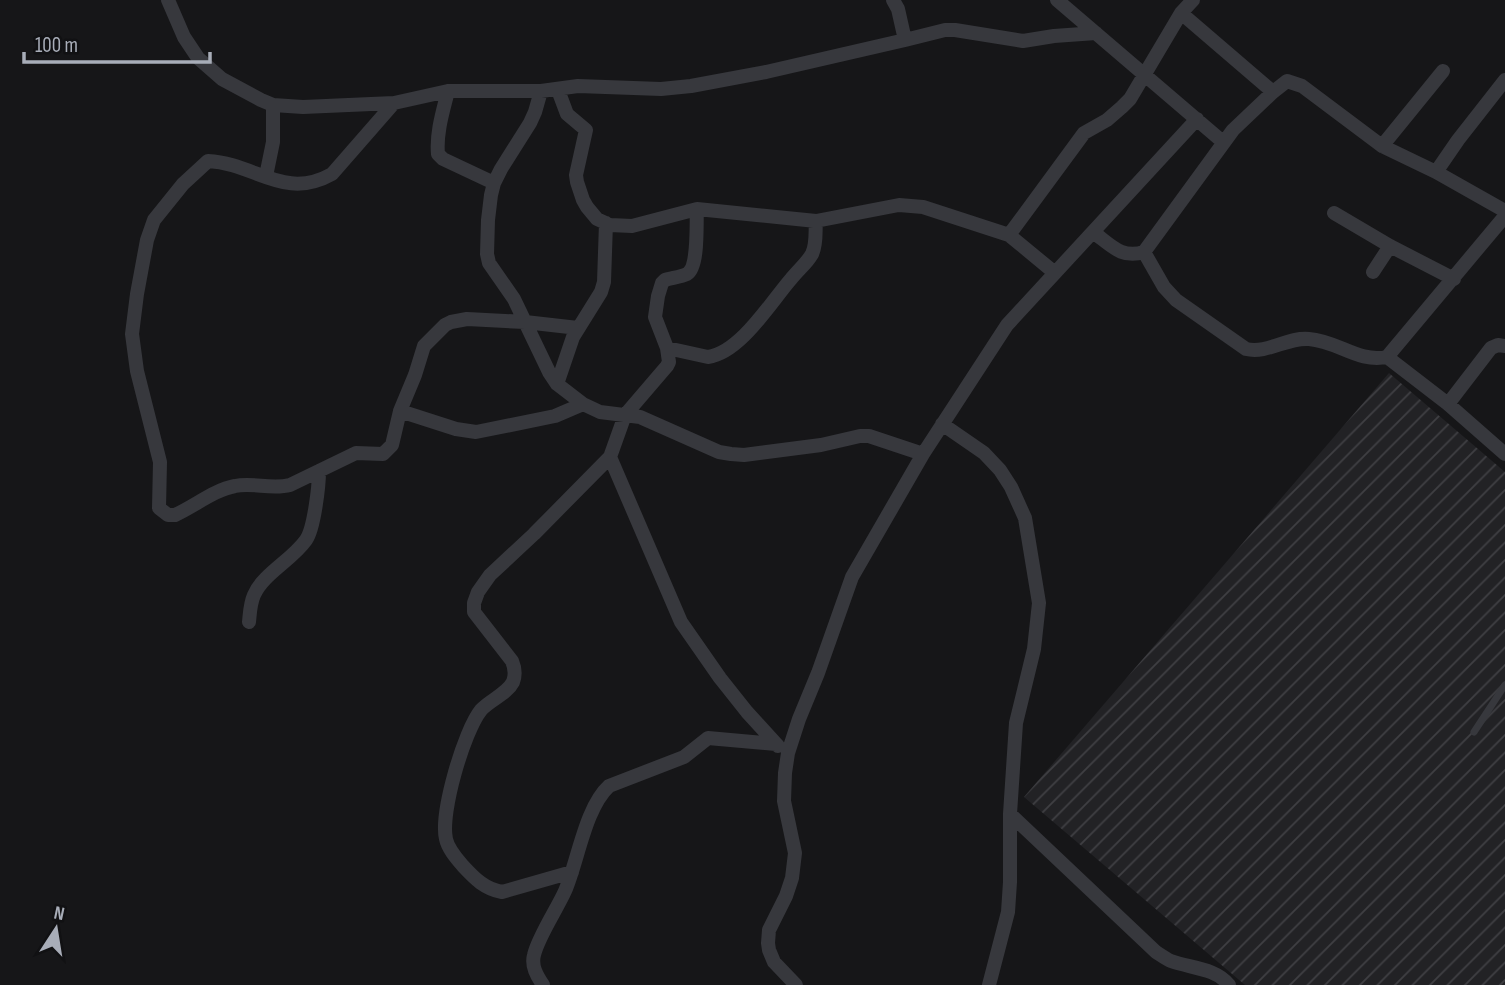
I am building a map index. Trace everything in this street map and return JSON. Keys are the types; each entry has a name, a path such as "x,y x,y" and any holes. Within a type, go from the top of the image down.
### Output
{"street":[{"path":"167,0 184,37 198,58 222,79 273,105 303,107 394,103 448,91 541,91 578,86 661,89 691,86 766,72 945,30 1023,41 1096,33"},
{"path":"892,0 898,9 905,40"},
{"path":"1057,0 1223,142"},
{"path":"1009,235 1084,133 1107,120 1130,99 1181,13 1193,0"},
{"path":"1181,13 1273,92"},
{"path":"1381,146 1443,71"},
{"path":"1436,172 1505,80"},
{"path":"1093,232 1125,254 1144,252 1233,130 1287,81 1302,86 1381,146 1436,172 1505,214 1387,357 1378,359 1367,358 1322,341 1300,338 1264,349 1246,349 1176,300 1164,287 1144,252"},
{"path":"558,90 567,114 586,130 576,175 583,200 597,219 606,223 632,226 696,209 816,221 898,205 923,207 1009,235 1055,273"},
{"path":"448,91 442,113 438,154 443,159 494,183"},
{"path":"541,91 530,123 494,183 488,220 487,254 489,263 514,299 557,384 583,404 600,412 640,417 719,452 744,455 869,436 923,454"},
{"path":"394,103 332,174 323,179 296,185 287,184 212,161 206,162 183,184 154,220 137,294 132,334 137,371 160,462 159,508 167,515 175,515 233,486 282,487 356,453 378,455 387,451 392,445 400,411 425,346 451,322 467,319 578,328"},
{"path":"266,176 272,142 273,105"},
{"path":"796,985 774,962 768,943 769,930 792,878 795,853 784,801 785,773 799,719 852,577 923,454 1007,325 1197,120"},
{"path":"572,872 502,892 492,890 474,878 445,838 446,816 459,760 470,730 481,710 509,688 515,669 509,655 474,612 474,603 490,575 610,457 625,415 664,371 669,362 667,348 655,317 658,296 665,281 687,274 695,262 696,209"},
{"path":"1334,213 1454,279"},
{"path":"667,348 708,358 730,348 757,322 810,257 815,247 816,221"},
{"path":"557,384 573,338 601,292 604,282 606,223"},
{"path":"1373,272 1390,246"},
{"path":"1448,404 1491,348 1505,346"},
{"path":"1387,357 1448,404 1505,454"},
{"path":"400,411 456,429 476,432 555,416 583,404"},
{"path":"942,424 984,453 1011,487 1025,518 1039,603 1034,649 1016,723 1010,814 1008,912 989,985"},
{"path":"610,457 681,622 747,712 776,744 789,753"},
{"path":"248,622 254,593 308,538 320,471"},
{"path":"543,985 533,966 534,951 564,892 592,813 603,792 609,786 684,757 708,738 776,744"},
{"path":"1010,814 1156,952 1169,960 1210,972 1230,985"}],"lane":[{"path":"1474,732 1505,685"}],"shaded area":[{"path":"1389,373 1505,472 1505,985 1245,985 1024,797"}]}
